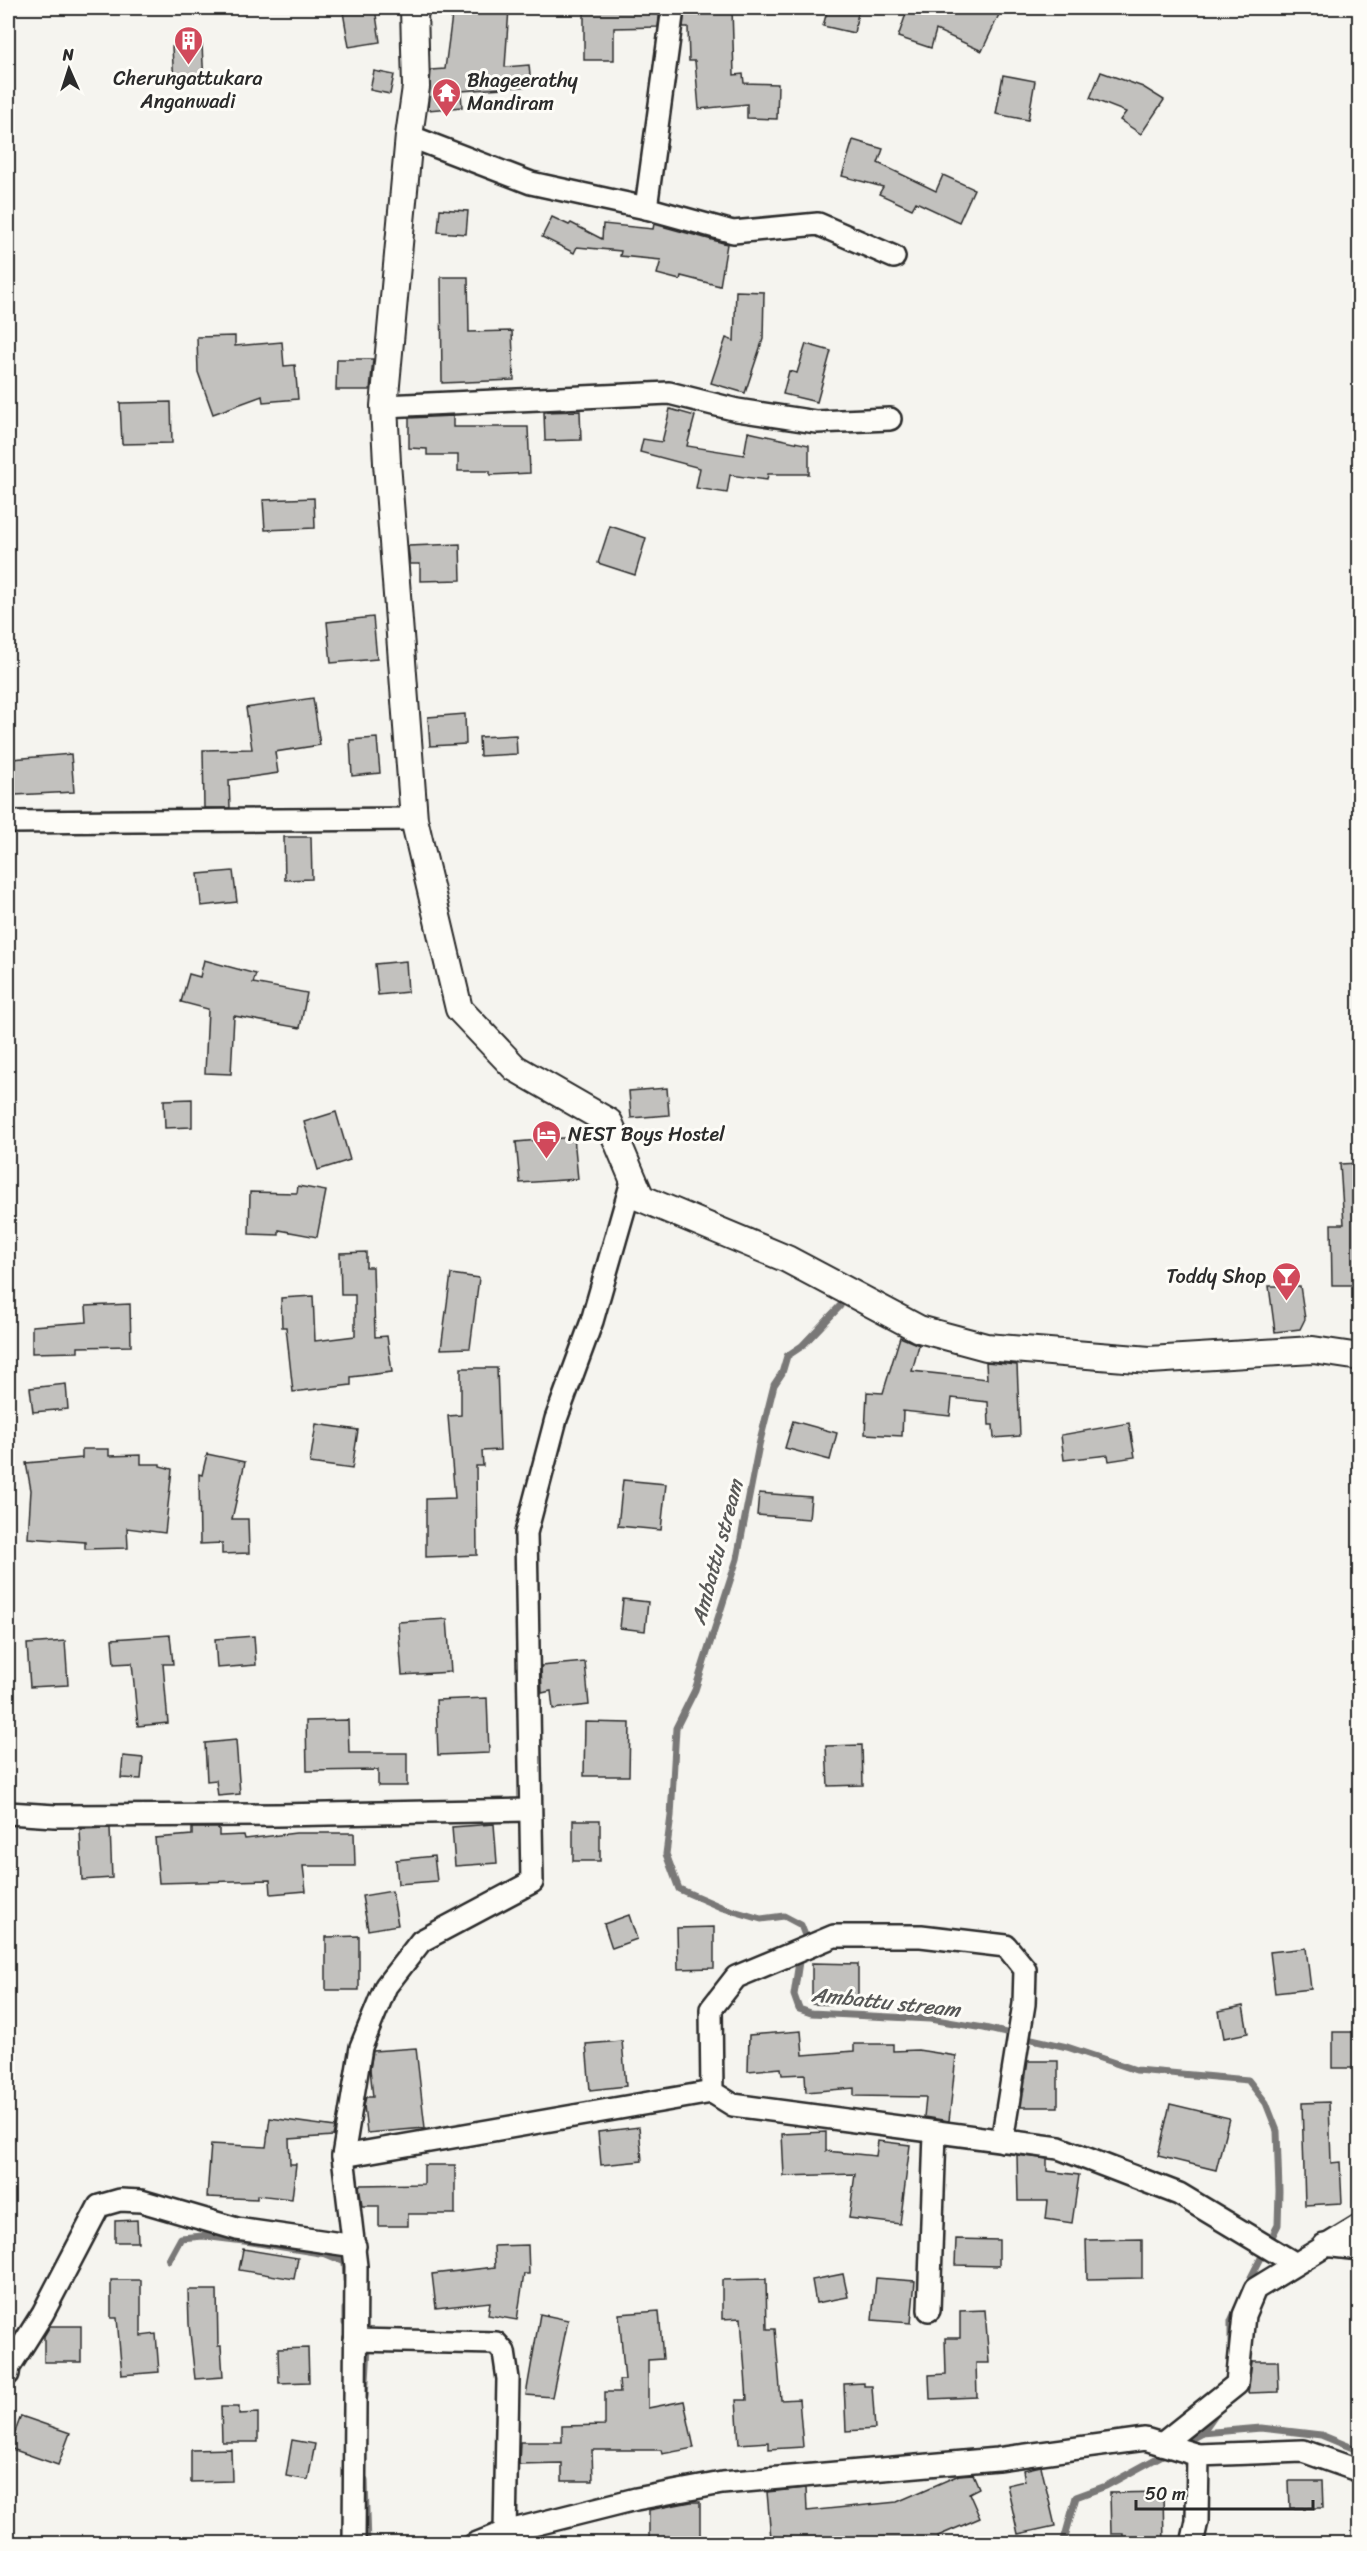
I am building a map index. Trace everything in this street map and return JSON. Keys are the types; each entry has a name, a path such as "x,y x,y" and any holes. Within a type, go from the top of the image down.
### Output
{"street":[{"path":"414,8 416,87 409,136 384,406 414,819 459,1009 515,1068 609,1122 641,1198 787,1259 919,1329 986,1347 1150,1360 1313,1350 1359,1357"},
{"path":"646,208 674,8"},
{"path":"409,136 531,183 646,208 733,232 818,224 894,257"},
{"path":"384,406 669,393 737,410 816,422 891,418"},
{"path":"8,822 414,819"},
{"path":"354,2544 355,2246 343,2156 361,2047 386,1986 422,1941 532,1882 526,1533 556,1419 592,1320 633,1178"},
{"path":"8,1813 55,1816 278,1815 530,1810"},
{"path":"712,2092 711,2009 736,1977 834,1936 921,1936 1006,1947 1025,1969 1022,2021 1002,2141"},
{"path":"343,2156 712,2092 733,2105 1059,2148 1179,2194 1287,2259"},
{"path":"929,2310 935,2133"},
{"path":"8,2374 9,2367 43,2313 99,2206 120,2199 141,2201 237,2229 355,2246"},
{"path":"1162,2444 1237,2384 1244,2315 1255,2289 1287,2259 1324,2245 1359,2225"},
{"path":"1324,2245 1359,2249"},
{"path":"355,2340 496,2343 504,2352 508,2379 505,2532"},
{"path":"475,2544 505,2532 636,2499 722,2483 997,2459 1145,2439 1196,2454 1303,2451 1359,2471"},
{"path":"1192,2544 1197,2521 1196,2454"}],"building":[{"path":"375,8 380,42 349,47 343,12"},
{"path":"453,8 509,8 505,67 529,65 531,86 461,91 462,107 428,110 431,70 445,69"},
{"path":"584,8 660,8 658,27 614,28 614,60 584,60"},
{"path":"685,8 732,8 734,75 743,74 744,83 778,84 777,119 747,118 747,104 699,109 695,61 689,61 688,27 683,27"},
{"path":"828,8 859,8 854,33 823,26"},
{"path":"908,8 1002,8 982,51 936,30 931,48 898,37"},
{"name":"Cherungattukara Anganwadi","path":"202,45 204,83 174,84 172,47"},
{"path":"374,71 394,75 390,94 370,90"},
{"path":"1101,72 1143,87 1164,100 1141,134 1120,120 1126,112 1090,98"},
{"path":"1003,75 1035,81 1028,120 996,114"},
{"path":"853,140 883,149 878,163 936,191 943,175 974,189 959,222 916,202 912,209 879,194 883,187 842,176"},
{"path":"440,209 468,211 466,234 438,232"},
{"path":"552,217 569,225 571,223 602,239 603,224 653,229 654,224 727,244 720,286 681,276 680,280 657,274 661,260 620,256 621,251 577,247 574,253 542,237"},
{"path":"441,277 468,277 469,332 512,331 514,380 442,383"},
{"path":"736,291 764,292 763,339 745,393 711,383 726,338 734,341"},
{"path":"235,336 235,346 282,342 284,366 295,365 298,399 263,402 262,396 213,414 198,372 197,337"},
{"path":"806,344 831,351 817,402 783,394 789,371 797,373"},
{"path":"337,359 373,359 370,390 336,390"},
{"path":"171,402 172,443 122,444 120,403"},
{"path":"670,409 695,416 687,446 744,455 748,432 809,445 809,474 768,474 767,480 730,475 727,493 696,488 700,468 640,452 643,439 662,442"},
{"path":"580,411 581,440 545,441 544,412"},
{"path":"453,416 453,427 528,427 530,473 490,475 490,471 458,471 458,455 427,455 427,449 409,448 409,418"},
{"path":"314,498 315,528 265,530 263,500"},
{"path":"610,526 646,538 635,575 598,563"},
{"path":"460,544 461,580 420,581 420,564 410,564 408,546"},
{"path":"373,617 377,659 331,663 327,622"},
{"path":"313,698 320,745 275,752 278,773 229,780 230,808 204,808 203,750 252,749 246,708"},
{"path":"465,714 466,744 430,746 428,717"},
{"path":"516,735 517,754 480,756 479,737"},
{"path":"377,738 380,773 352,776 350,740"},
{"path":"71,754 74,792 15,795 12,759"},
{"path":"284,837 311,837 312,879 285,880"},
{"path":"233,871 237,902 201,906 198,874"},
{"path":"204,960 256,974 253,983 307,993 300,1028 234,1016 231,1074 205,1073 208,1009 181,1002 189,974 200,977"},
{"path":"406,961 408,992 378,995 375,964"},
{"path":"667,1088 669,1115 631,1118 629,1091"},
{"path":"192,1099 192,1127 165,1128 164,1100"},
{"path":"336,1112 350,1160 318,1170 304,1122"},
{"name":"NEST Boys Hostel","path":"574,1137 578,1179 520,1183 516,1142"},
{"path":"1359,1163 1359,1285 1332,1285 1331,1224 1344,1224 1340,1164"},
{"path":"298,1186 326,1191 317,1237 279,1230 279,1235 249,1234 250,1192 297,1193"},
{"path":"366,1252 366,1267 373,1267 375,1337 387,1336 392,1372 351,1377 351,1385 293,1392 286,1327 282,1327 281,1298 313,1296 315,1341 355,1336 355,1295 341,1295 340,1253"},
{"path":"451,1274 479,1278 470,1348 441,1349"},
{"name":"Toddy Shop","path":"1269,1286 1300,1286 1305,1319 1300,1329 1275,1332"},
{"path":"130,1304 131,1346 78,1347 78,1352 32,1353 32,1326 87,1322 86,1306"},
{"path":"900,1337 919,1345 912,1371 987,1379 986,1362 1017,1365 1020,1436 994,1438 993,1425 989,1425 988,1402 952,1398 950,1416 903,1411 902,1436 865,1434 867,1392 883,1393"},
{"path":"461,1368 497,1368 500,1450 482,1451 483,1466 476,1466 477,1555 426,1557 426,1499 455,1498 448,1416 461,1415"},
{"path":"66,1384 68,1409 33,1412 30,1388"},
{"path":"793,1421 837,1433 830,1460 785,1448"},
{"path":"1129,1423 1135,1457 1109,1461 1108,1455 1064,1460 1061,1435"},
{"path":"316,1424 358,1430 352,1469 310,1463"},
{"path":"82,1449 109,1449 109,1456 141,1455 141,1464 160,1464 160,1466 172,1469 165,1533 127,1528 128,1548 85,1549 85,1542 28,1538 31,1490 26,1463 82,1458"},
{"path":"207,1454 245,1462 232,1519 248,1519 249,1553 222,1554 222,1543 200,1544 199,1474 202,1475"},
{"path":"623,1480 666,1484 661,1530 618,1526"},
{"path":"759,1493 811,1497 809,1519 757,1515"},
{"path":"623,1599 648,1602 645,1631 620,1628"},
{"path":"447,1619 451,1672 402,1675 398,1622"},
{"path":"170,1635 173,1664 163,1664 168,1723 138,1726 132,1663 114,1664 112,1639"},
{"path":"254,1636 256,1665 217,1668 215,1639"},
{"path":"65,1641 68,1685 30,1687 27,1644"},
{"path":"585,1662 589,1705 553,1709 551,1691 542,1693 541,1666"},
{"path":"487,1698 489,1753 438,1755 436,1700"},
{"path":"348,1720 349,1753 407,1753 407,1786 378,1786 378,1770 307,1771 306,1721"},
{"path":"585,1722 630,1723 629,1776 584,1776"},
{"path":"236,1740 240,1794 218,1796 216,1780 207,1781 205,1743"},
{"path":"862,1745 863,1785 828,1786 826,1746"},
{"path":"123,1756 143,1758 141,1779 121,1778"},
{"path":"573,1820 600,1820 600,1861 573,1861"},
{"path":"494,1824 497,1863 455,1866 452,1827"},
{"path":"110,1828 112,1878 82,1880 80,1829"},
{"path":"192,1828 219,1828 219,1836 244,1835 245,1839 296,1833 354,1833 355,1866 303,1866 306,1891 271,1894 270,1880 159,1883 155,1838 192,1835"},
{"path":"434,1856 437,1881 398,1884 396,1860"},
{"path":"392,1891 398,1925 368,1930 362,1896"},
{"path":"629,1915 637,1939 612,1948 604,1924"},
{"path":"714,1927 714,1968 678,1969 677,1928"},
{"path":"359,1936 359,1990 326,1990 326,1937"},
{"path":"1306,1948 1311,1989 1275,1993 1270,1952"},
{"path":"812,1963 858,1964 858,2005 812,2004"},
{"path":"1243,2006 1248,2033 1224,2038 1219,2011"},
{"path":"801,2031 803,2055 854,2051 854,2044 893,2044 893,2051 918,2050 956,2056 949,2121 924,2117 926,2097 854,2096 854,2088 806,2092 805,2074 782,2075 781,2068 748,2071 749,2035"},
{"path":"1333,2032 1359,2032 1359,2068 1333,2068"},
{"path":"622,2041 626,2086 590,2090 586,2044"},
{"path":"416,2048 425,2128 367,2133 364,2105 366,2097 373,2097 370,2069 373,2051"},
{"path":"1028,2061 1058,2061 1058,2107 1021,2107"},
{"path":"1329,2102 1331,2163 1340,2162 1342,2203 1305,2205 1302,2103"},
{"path":"1170,2104 1229,2118 1216,2170 1158,2156"},
{"path":"270,2118 335,2127 333,2136 289,2139 290,2164 296,2164 292,2199 257,2195 257,2199 207,2197 211,2144 266,2147"},
{"path":"639,2127 642,2161 601,2165 598,2132"},
{"path":"826,2132 826,2151 876,2156 878,2141 910,2145 900,2224 849,2218 855,2174 784,2176 782,2134"},
{"path":"1017,2155 1047,2159 1047,2171 1079,2175 1072,2223 1046,2219 1048,2201 1018,2201"},
{"path":"424,2165 455,2165 455,2214 408,2214 408,2226 379,2226 379,2206 362,2206 359,2185 424,2184"},
{"path":"137,2220 138,2242 115,2242 115,2221"},
{"path":"956,2239 999,2240 999,2266 955,2265"},
{"path":"1142,2239 1142,2278 1087,2279 1086,2240"},
{"path":"528,2245 529,2274 524,2274 517,2320 488,2315 490,2302 436,2308 432,2274 495,2267 494,2246"},
{"path":"243,2249 298,2258 294,2279 239,2270"},
{"path":"843,2274 848,2297 816,2303 812,2280"},
{"path":"876,2278 915,2281 911,2323 872,2320"},
{"path":"766,2279 767,2329 775,2329 781,2400 799,2399 803,2447 769,2449 769,2442 739,2444 736,2400 747,2400 741,2318 722,2319 722,2280"},
{"path":"111,2280 141,2280 141,2336 156,2334 159,2372 122,2375 117,2318 111,2318"},
{"path":"188,2290 217,2290 218,2346 221,2346 223,2377 195,2379"},
{"path":"985,2310 989,2363 976,2363 977,2397 930,2399 929,2375 946,2374 945,2338 960,2338 960,2311"},
{"path":"659,2311 663,2359 648,2360 648,2408 684,2401 694,2448 662,2454 661,2450 592,2450 593,2481 562,2481 562,2464 519,2465 520,2442 562,2442 562,2426 605,2425 605,2392 620,2392 619,2380 625,2380 619,2314"},
{"path":"540,2314 568,2320 552,2397 526,2395"},
{"path":"50,2326 81,2326 81,2362 44,2362 44,2336"},
{"path":"308,2348 309,2382 279,2383 278,2349"},
{"path":"1252,2361 1278,2361 1279,2392 1248,2393"},
{"path":"864,2383 864,2386 872,2386 875,2429 846,2431 844,2384"},
{"path":"221,2407 239,2407 239,2414 258,2413 258,2442 222,2442"},
{"path":"21,2416 70,2433 58,2465 9,2448"},
{"path":"292,2440 315,2444 308,2480 286,2476"},
{"path":"231,2449 232,2481 191,2482 191,2450"},
{"path":"1041,2466 1055,2526 1018,2534 1007,2485 1025,2481 1023,2470"},
{"path":"973,2474 979,2488 969,2493 980,2518 938,2536 940,2544 786,2544 785,2537 771,2538 767,2492 806,2488 807,2511 897,2502 959,2475"},
{"path":"1289,2481 1322,2481 1323,2508 1290,2508"},
{"path":"1163,2492 1164,2544 1123,2544 1123,2534 1111,2534 1110,2493"},
{"path":"700,2502 700,2544 649,2544 649,2510"}],"waterway":[{"name":"Ambattu stream","path":"804,1944 806,1938 801,1925 784,1916 761,1919 723,1908 679,1889 666,1854 671,1816 676,1728 695,1690 737,1559 759,1445 774,1385 782,1373 787,1356 802,1346 840,1306"},
{"name":"Ambattu stream","path":"800,1955 794,1995 799,2009 811,2013 930,2019 984,2028 1067,2047 1136,2070 1248,2080 1266,2103 1277,2131 1279,2191 1278,2225 1246,2287"},
{"path":"169,2260 181,2238 203,2236 326,2254 345,2262 346,2280"},
{"name":"Ambattu stream","path":"1231,2347 1231,2321 1237,2308"},
{"path":"345,2309 345,2323"},
{"path":"365,2397 368,2348"},
{"name":"Ambattu stream","path":"1202,2433 1218,2410"},
{"name":"Ambattu stream","path":"1180,2445 1202,2433 1261,2428 1321,2435 1360,2451"},
{"name":"Ambattu stream","path":"1063,2544 1076,2497 1106,2486 1170,2451"},
{"path":"365,2480 367,2544"},
{"path":"452,2544 469,2537"}],"place":[{"name":"Cherungattukara Anganwadi","path":"188,66"},
{"name":"Bhageerathy Mandiram","path":"446,118"},
{"name":"NEST Boys Hostel","path":"547,1160"},
{"name":"Toddy Shop","path":"1287,1302"}]}
